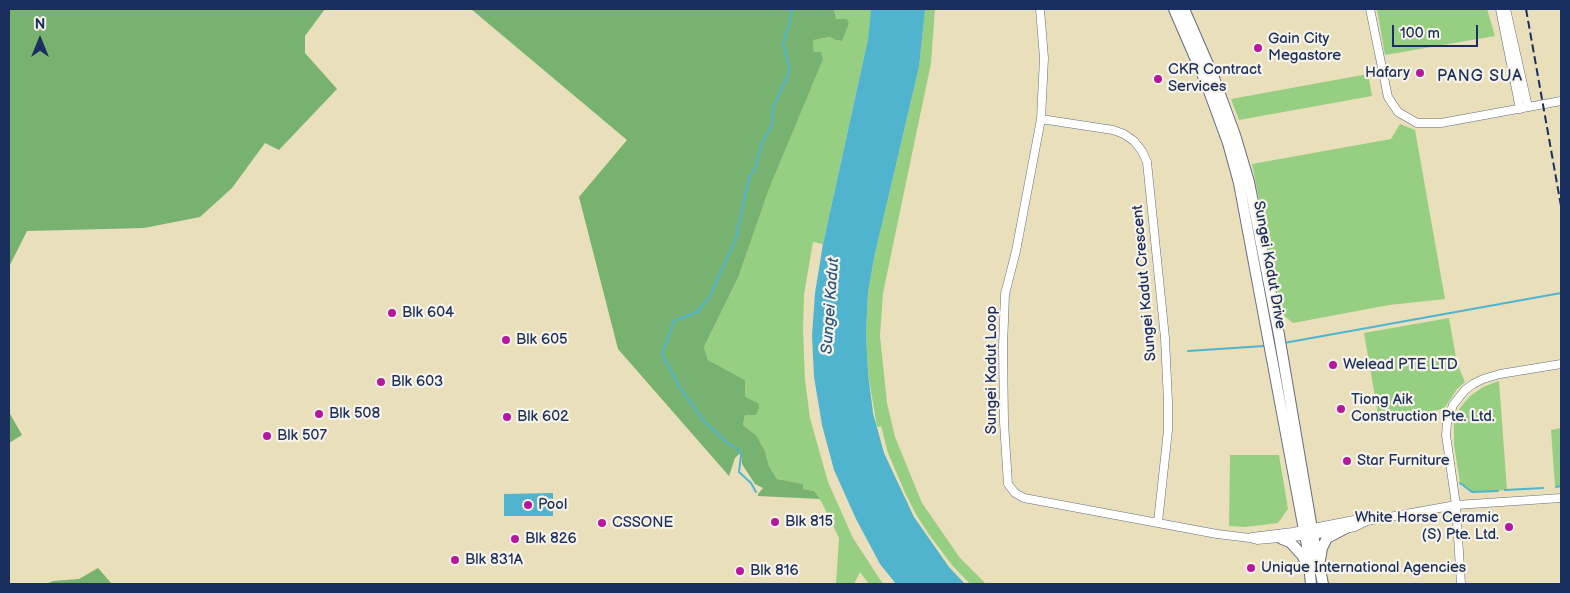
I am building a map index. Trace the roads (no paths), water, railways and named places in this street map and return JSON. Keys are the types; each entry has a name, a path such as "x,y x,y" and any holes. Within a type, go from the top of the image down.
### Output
{"main road":[{"name":"Sungei Kadut Drive","path":"1174,9 1222,126 1239,183 1292,465 1309,533"},
{"name":"Sungei Kadut Drive","path":"1184,9 1214,78 1245,170 1281,344 1300,452 1309,533"},
{"path":"1292,465 1299,460 1300,452"},
{"path":"1320,563 1322,548 1327,538 1346,528"},
{"path":"1309,533 1320,563 1323,584"},
{"path":"1309,533 1311,584"},
{"path":"1282,539 1293,545 1309,567"}],"street":[{"name":"Sungei Kadut Loop","path":"1040,9 1044,58 1041,119 1016,248 1005,294 1003,346 1004,422 1008,484 1015,493 1024,498 1217,534 1256,540 1282,539 1309,533"},
{"path":"1370,9 1388,97 1398,112 1417,123 1441,123 1561,101"},
{"path":"1500,9 1524,108"},
{"path":"1506,9 1524,108"},
{"name":"Sungei Kadut Crescent","path":"1041,119 1113,130 1124,134 1142,150 1147,162 1165,338 1168,408 1168,430 1158,522"},
{"path":"1461,584 1456,505 1446,435 1450,415 1458,398 1473,384 1483,379 1500,374 1561,364"},
{"path":"1309,533 1346,528 1367,521 1456,505 1561,498"},
{"path":"1309,533 1354,520 1367,521"},
{"name":"Sungei Kadut Loop","path":"1250,538 1256,535 1309,533"}],"water":[{"name":"Sungei Kadut","path":"871,9 925,9 919,67 874,258 868,293 866,333 873,413 884,453 914,517 949,567 965,584 896,584 880,564 856,519 834,470 822,425 814,377 812,335 815,293 823,244 868,39"},
{"name":"Pool","path":"553,493 553,516 504,516 504,494"}],"waterway":[{"path":"756,492 751,483 739,472 741,455 739,450 726,442 703,420 681,389 662,354 674,321 697,312 709,298 736,238 749,178 755,169 762,143 772,124 773,108 789,72 783,43 792,9"},
{"path":"1284,343 1561,293"},
{"path":"1188,351 1264,346"},
{"path":"1460,483 1472,492 1498,491"},
{"path":"1556,487 1561,486"},
{"path":"1505,490 1543,488"}],"railway":[{"path":"1526,9 1561,206"}],"place":[{"name":"Gain City Megastore","path":"1258,48"},
{"name":"Hafary","path":"1420,73"},
{"name":"CKR Contract Services","path":"1158,79"},
{"name":"Blk 604","path":"392,313"},
{"name":"Blk 605","path":"506,340"},
{"name":"Welead PTE LTD","path":"1333,365"},
{"name":"Blk 603","path":"381,382"},
{"name":"Tiong Aik Construction Pte. Ltd.","path":"1341,409"},
{"name":"Blk 508","path":"319,414"},
{"name":"Blk 602","path":"507,417"},
{"name":"Blk 507","path":"267,436"},
{"name":"Star Furniture","path":"1347,461"},
{"name":"Pool","path":"528,505"},
{"name":"Blk 815","path":"775,522"},
{"name":"CSSONE","path":"602,523"},
{"name":"White Horse Ceramic (S) Pte. Ltd.","path":"1509,527"},
{"name":"Blk 826","path":"515,539"},
{"name":"Blk 831A","path":"455,560"},
{"name":"Unique International Agencies","path":"1251,568"},
{"name":"Blk 816","path":"740,571"}],"district":[{"name":"PANG SUA","path":"1480,77"}]}
